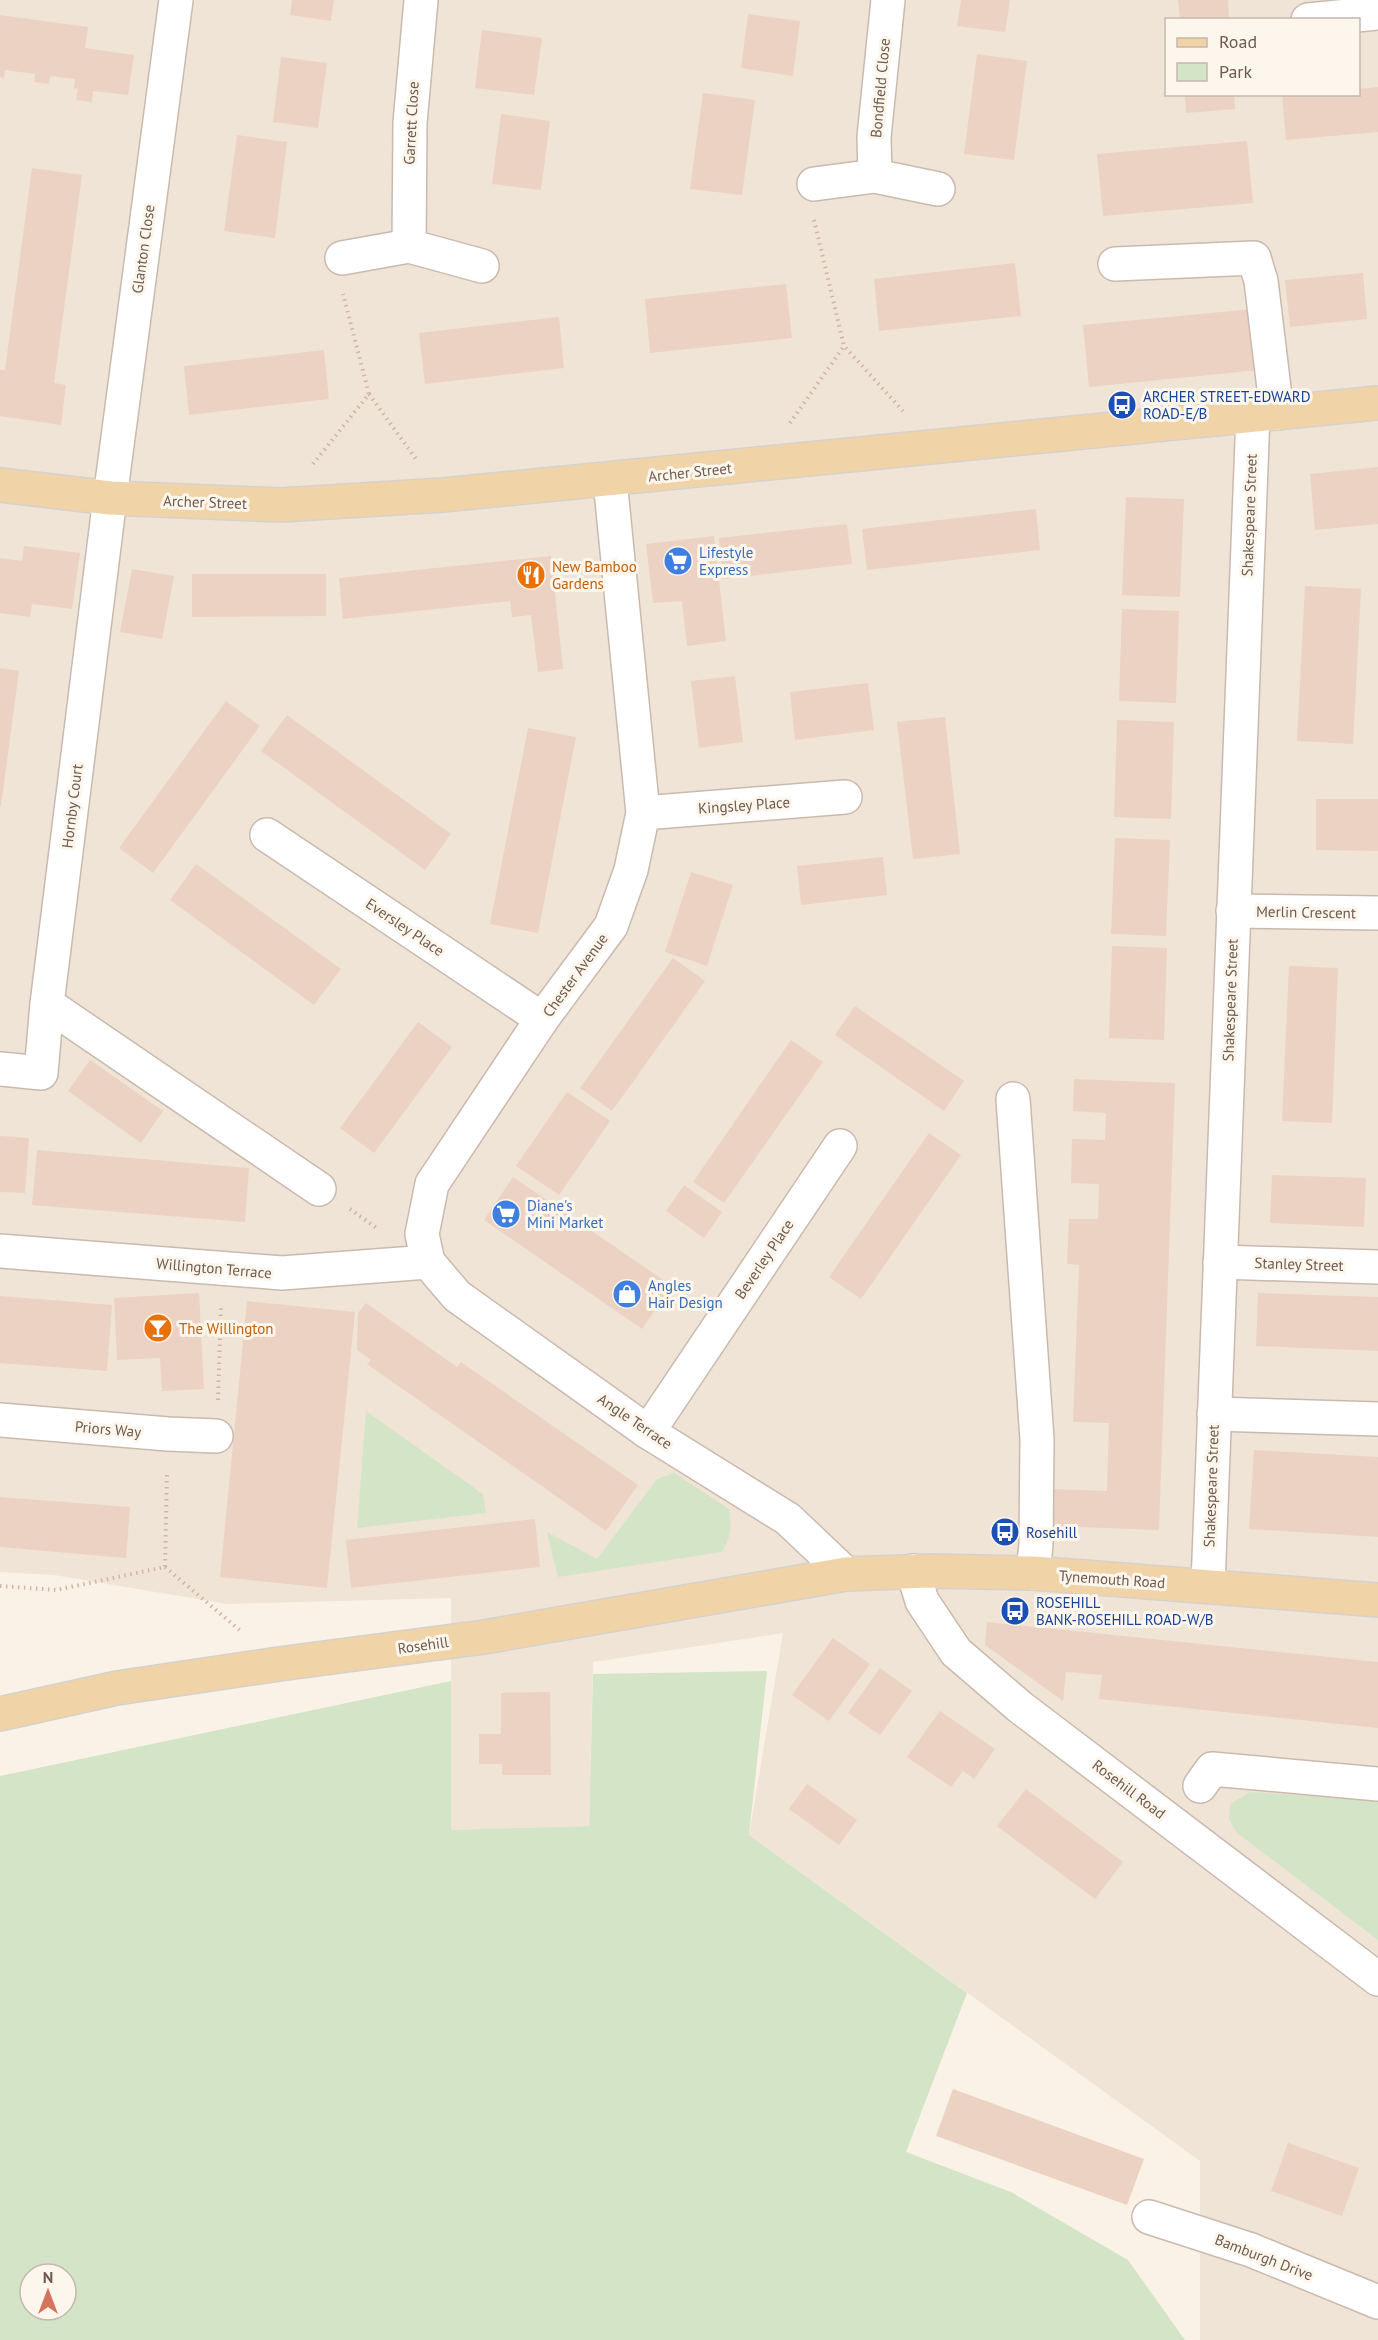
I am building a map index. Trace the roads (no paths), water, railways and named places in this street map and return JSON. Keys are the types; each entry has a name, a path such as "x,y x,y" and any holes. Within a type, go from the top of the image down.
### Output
{"main road":[{"name":"Archer Street","path":"0,484 110,498 281,505 443,495 610,480 1378,403"},
{"name":"Tynemouth Road","path":"846,1574 913,1571 1033,1573 1378,1600"},
{"name":"Rosehill","path":"0,1714 117,1688 496,1635 846,1574"}],"street":[{"name":"Glanton Close","path":"110,498 176,0"},
{"name":"Garrett Close","path":"409,246 410,123 421,0"},
{"name":"Bondfield Close","path":"875,176 874,137 888,0"},
{"path":"1328,18 1378,13"},
{"path":"814,184 875,176 938,189"},
{"path":"342,258 409,246 482,266"},
{"name":"Shakespeare Street","path":"1115,264 1254,258 1261,281 1265,414 1233,911 1208,1585"},
{"name":"Chester Avenue","path":"428,1262 422,1234 432,1184 542,1019 611,927 631,870 643,813 610,480"},
{"name":"Hornby Court","path":"0,1069 41,1073 47,1004 110,498"},
{"name":"Kingsley Place","path":"643,813 845,797"},
{"name":"Eversley Place","path":"267,835 542,1019"},
{"name":"Merlin Crescent","path":"1233,911 1378,913"},
{"path":"47,1004 319,1189"},
{"path":"1013,1099 1037,1439 1036,1544 1033,1573"},
{"name":"Beverley Place","path":"648,1432 840,1146"},
{"name":"Willington Terrace","path":"0,1251 282,1274 428,1262"},
{"name":"Angle Terrace","path":"428,1262 457,1296 648,1432 788,1519 846,1574"},
{"name":"Stanley Street","path":"1220,1262 1378,1267"},
{"path":"1214,1414 1378,1419"},
{"name":"Priors Way","path":"0,1420 216,1436"},
{"name":"Rosehill Road","path":"913,1571 922,1601 956,1652 1020,1707 1378,1979"},
{"path":"1200,1786 1212,1769 1378,1784"},
{"name":"Bamburgh Drive","path":"1149,2217 1251,2250 1378,2302"}],"place":[{"name":"ARCHER STREET-EDWARD ROAD-E/B","path":"1122,405"},
{"name":"Lifestyle Express","path":"678,561"},
{"name":"New Bamboo Gardens","path":"531,575"},
{"name":"Diane's Mini Market","path":"506,1214"},
{"name":"Angles Hair Design","path":"627,1294"},
{"name":"The Willington","path":"158,1328"},
{"name":"Rosehill","path":"1005,1532"},
{"name":"ROSEHILL BANK-ROSEHILL ROAD-W/B","path":"1015,1611"}]}
